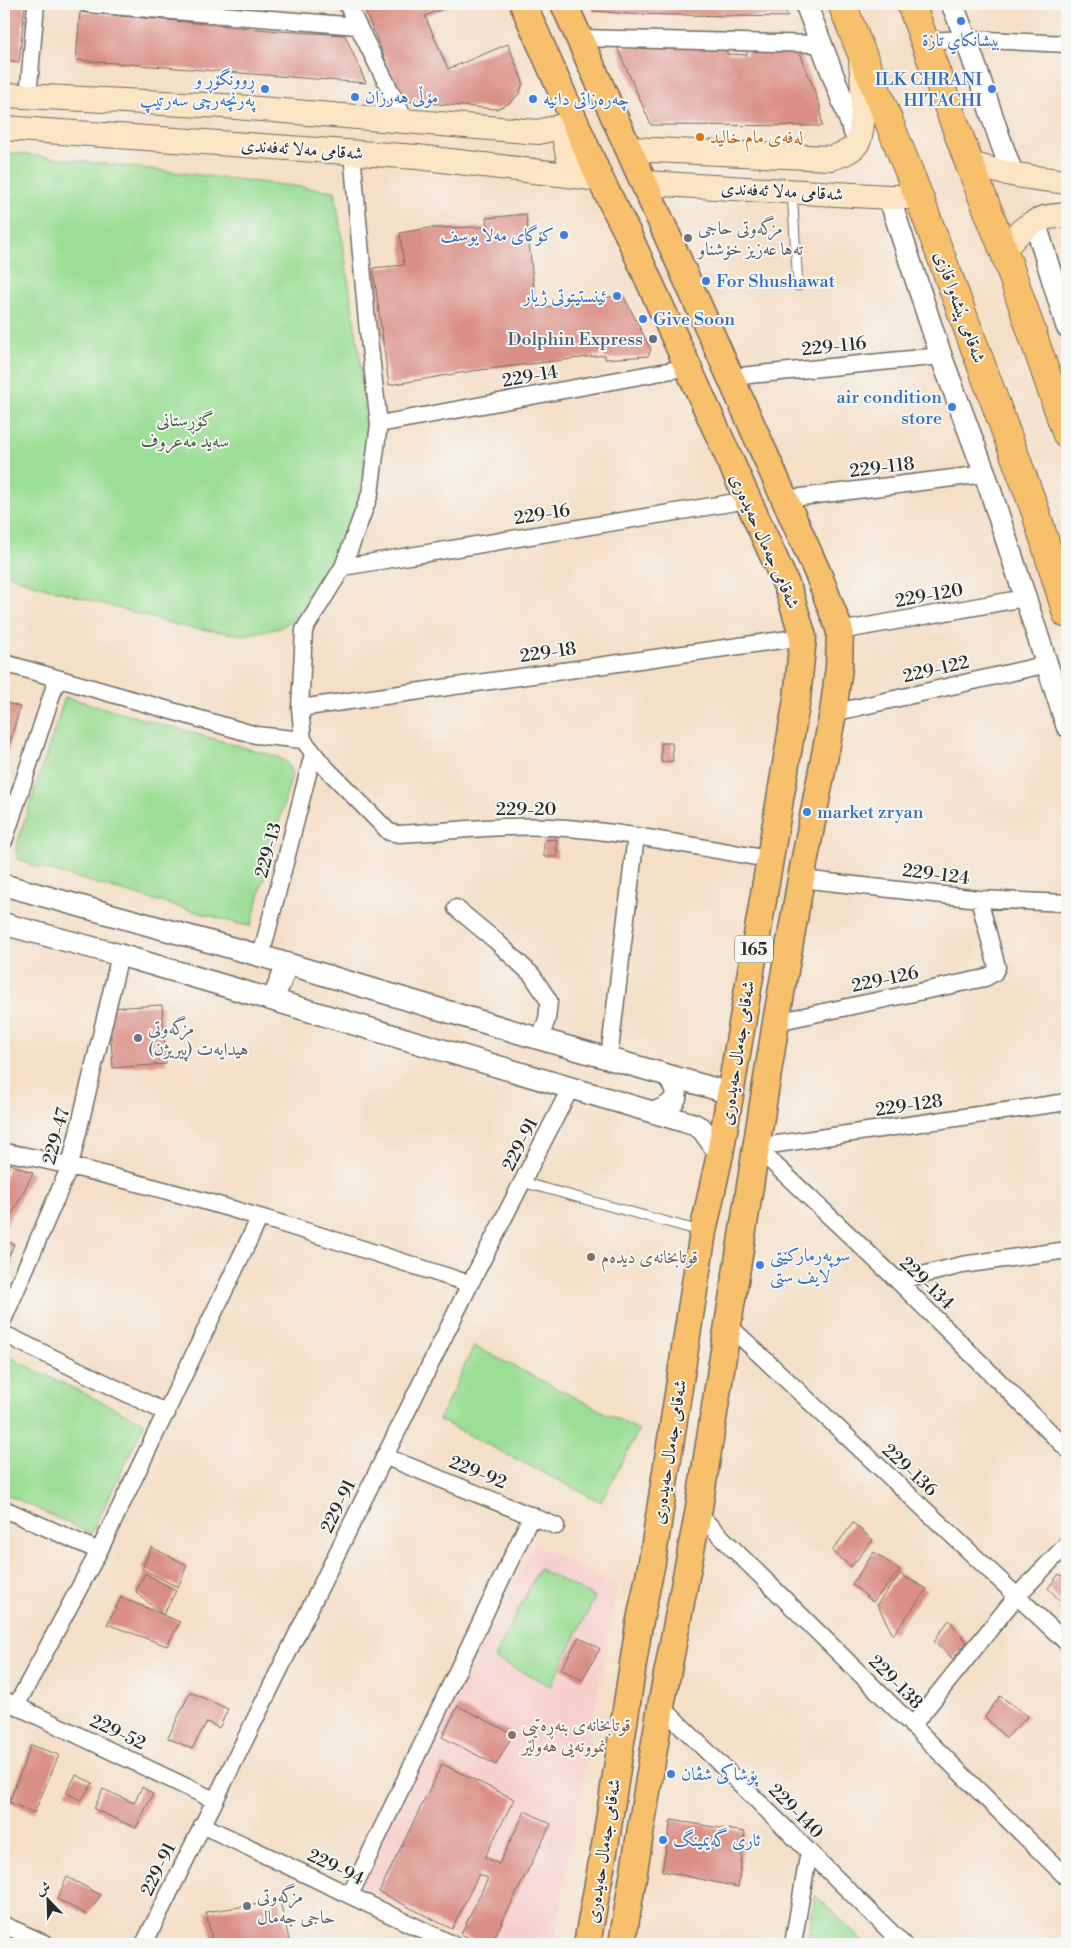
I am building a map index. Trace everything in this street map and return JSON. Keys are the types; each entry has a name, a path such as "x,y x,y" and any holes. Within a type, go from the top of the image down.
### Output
{"highway":[{"name":"شەقامی پێشەوا قازی","path":"842,4 919,197 1036,513 1067,614"},
{"path":"911,4 969,163 1004,251 1067,435"}],"main road":[{"name":"شەقامی جەمال حەیدەری","path":"523,4 569,125 600,179 627,232 789,591 803,637 797,699 768,860 720,1154 703,1232 652,1562 639,1625 588,1944"},
{"name":"شەقامی جەمال حەیدەری","path":"564,4 630,149 654,184 730,377 819,576 840,631 839,667 833,713 776,1022 698,1514 661,1706 622,1944"},
{"path":"858,141 863,106 860,53"},
{"name":"شەقامی مەلا ئەفەندی","path":"4,95 224,106 538,132 569,125"},
{"path":"569,125 572,174"},
{"name":"شەقامی مەلا ئەفەندی","path":"4,128 417,156 600,179"},
{"name":"شەقامی مەلا ئەفەندی","path":"630,149 831,158 847,152 858,141"},
{"path":"654,184 665,150"},
{"path":"969,163 991,171 1067,182"},
{"name":"شەقامی مەلا ئەفەندی","path":"654,184 919,197"},
{"path":"1004,251 1019,232 1035,222 1047,217 1067,216"},
{"path":"723,446 755,433"}],"street":[{"path":"28,97 36,4"},
{"path":"88,4 191,8 357,26"},
{"path":"347,4 405,120"},
{"path":"806,4 858,141"},
{"path":"952,4 967,39 996,131 1013,175"},
{"path":"580,38 821,44"},
{"path":"925,41 967,39 1067,44"},
{"path":"4,664 256,735 303,740 300,708 304,630 343,567 370,494 379,424 367,322 352,152"},
{"path":"889,197 941,356 985,474 1067,726"},
{"path":"1035,222 1067,327"},
{"name":"229-116","path":"730,377 941,356"},
{"name":"229-14","path":"379,424 689,368"},
{"name":"229-118","path":"785,499 985,474"},
{"name":"229-16","path":"343,567 748,500"},
{"name":"229-120","path":"840,631 1025,598"},
{"name":"229-18","path":"300,708 803,637"},
{"name":"229-122","path":"833,713 1048,664"},
{"path":"4,841 57,678"},
{"name":"229-20","path":"303,740 313,754 389,832 550,827 636,836 768,860"},
{"name":"229-13","path":"261,956 313,754"},
{"path":"609,1058 636,836"},
{"name":"229-124","path":"801,879 979,899 1067,903"},
{"path":"4,885 261,956 730,1093"},
{"name":"229-126","path":"776,1022 986,978 994,973 997,967 979,899"},
{"path":"456,908 496,941 532,976 549,1000 540,1039"},
{"path":"4,924 120,955 656,1112 693,1124 702,1129 720,1154"},
{"name":"229-47","path":"4,1318 70,1166 120,955"},
{"path":"273,1000 287,964"},
{"path":"656,1112 672,1104 677,1097 677,1089 667,1076"},
{"name":"229-91","path":"144,1944 384,1456 571,1087"},
{"name":"229-128","path":"756,1147 1067,1102"},
{"name":"229-134","path":"756,1147 898,1281 1067,1449"},
{"path":"4,1152 40,1158 188,1196 470,1284"},
{"path":"10,1703 99,1551 260,1217"},
{"path":"898,1281 962,1265 1067,1250"},
{"name":"229-136","path":"727,1324 1067,1643"},
{"path":"4,1334 167,1413"},
{"name":"229-92","path":"384,1456 556,1526"},
{"path":"4,1509 99,1551"},
{"name":"229-138","path":"698,1514 1067,1878"},
{"path":"350,1896 532,1515"},
{"path":"912,1726 1016,1597 1067,1544"},
{"name":"229-52","path":"10,1703 214,1800"},
{"name":"229-140","path":"661,1706 903,1944"},
{"name":"229-94","path":"202,1825 452,1944"},
{"path":"793,1944 809,1851"},
{"path":"4,1924 46,1944"}],"lane":[{"path":"792,191 798,286"},
{"path":"522,1182 703,1232"}],"shaded area":[{"name":"قوتابخانەی بنەڕەتیی نموونەیی هەولێر","path":"535,1545 617,1586 553,1944 476,1944 355,1885"}],"green space":[{"name":"گۆڕستانی سەید مەعروف","path":"4,152 335,191 360,359 367,428 363,472 353,520 311,601 298,616 280,628 243,635 184,627 26,582 4,572"},
{"path":"65,697 278,757 287,763 292,774 251,926 31,865 17,858 16,849 18,841"},
{"path":"474,1346 639,1430 601,1502 439,1420"},
{"path":"7,1356 145,1423 91,1534 4,1493 4,1363"},
{"path":"539,1569 595,1597 551,1686 494,1658"},
{"path":"815,1895 866,1944 807,1944"}],"building":[{"path":"4,4 25,4 19,62 4,60"},
{"path":"362,4 455,4 425,16 448,69 508,44 523,82 520,93 510,103 496,109 403,101"},
{"path":"591,4 782,4 788,17 629,14 593,11"},
{"path":"80,12 280,31 345,35 366,83 76,60"},
{"path":"727,44 727,54 747,55 747,47 798,47 820,106 822,126 651,125 617,47"},
{"path":"526,214 536,309 623,295 651,350 648,356 605,359 605,355 472,371 389,385 373,268 404,265 400,233 429,228 487,227 486,218"},
{"path":"4,702 20,707 4,764"},
{"path":"661,743 672,743 673,761 661,762"},
{"path":"557,839 557,857 544,857 544,840"},
{"path":"162,1005 166,1064 113,1068 109,1008"},
{"path":"10,1164 33,1173 4,1230 4,1180"},
{"path":"4,1240 14,1244 4,1268"},
{"path":"853,1523 873,1540 851,1567 832,1551"},
{"path":"151,1547 187,1565 178,1587 142,1569"},
{"path":"874,1552 900,1570 873,1602 852,1584"},
{"path":"145,1573 176,1591 163,1615 136,1592"},
{"path":"900,1574 927,1589 893,1635 877,1604"},
{"path":"1059,1574 1067,1579 1067,1604 1065,1606 1048,1588"},
{"path":"121,1597 180,1622 167,1646 107,1624"},
{"path":"949,1620 967,1642 953,1659 934,1641"},
{"path":"579,1637 600,1649 582,1680 561,1669"},
{"path":"190,1692 228,1709 219,1728 207,1722 192,1749 168,1738"},
{"path":"1000,1696 1028,1716 1006,1738 985,1717"},
{"path":"458,1706 513,1734 496,1765 442,1737"},
{"path":"31,1745 59,1755 34,1813 9,1802"},
{"path":"442,1764 514,1799 485,1857 499,1864 525,1811 551,1824 491,1944 482,1944 461,1934 488,1878 479,1874 452,1929 379,1892"},
{"path":"76,1775 93,1783 81,1800 66,1793"},
{"path":"142,1787 153,1794 136,1828 94,1809 103,1789 134,1803"},
{"path":"671,1820 745,1832 738,1887 662,1871"},
{"path":"67,1877 101,1895 87,1915 57,1899"},
{"path":"280,1901 290,1944 213,1944 206,1912"}],"place":[{"name":"بيشانكاي تازة","path":"961,21"},
{"name":"ڕوونگۆڕ و پەرنچەرچی سەرتیپ","path":"265,89"},
{"name":"ILK CHRANI HITACHI","path":"992,89"},
{"name":"مۆڵی هەرزان","path":"355,97"},
{"name":"چەرەزاتی دانیە","path":"533,99"},
{"name":"لەفەی مام خالید","path":"700,137"},
{"name":"کۆگای مەلا یوسف","path":"564,235"},
{"name":"مزگەوتی حاجی تەها عەزیز خۆشناو","path":"688,238"},
{"name":"For Shushawat","path":"706,281"},
{"name":"ئینستیتوتی ژیار","path":"617,296"},
{"name":"Give Soon","path":"643,319"},
{"name":"Dolphin Express","path":"653,339"},
{"name":"air condition store","path":"952,407"},
{"name":"market zryan","path":"807,812"},
{"name":"مزگه‌وتی هیدایه‌ت (پیریژن)","path":"138,1038"},
{"name":"قوتابخانەی دیدەم","path":"591,1257"},
{"name":"سوپەرمارکێتی لایف ستی","path":"760,1265"},
{"name":"قوتابخانەی بنەڕەتیی نموونەیی هەولێر","path":"512,1735"},
{"name":"پۆشاکی شڤان","path":"671,1774"},
{"name":"ئاری گەیمینگ","path":"663,1840"},
{"name":"مزگەوتی حاجی جەمال","path":"247,1906"}]}
